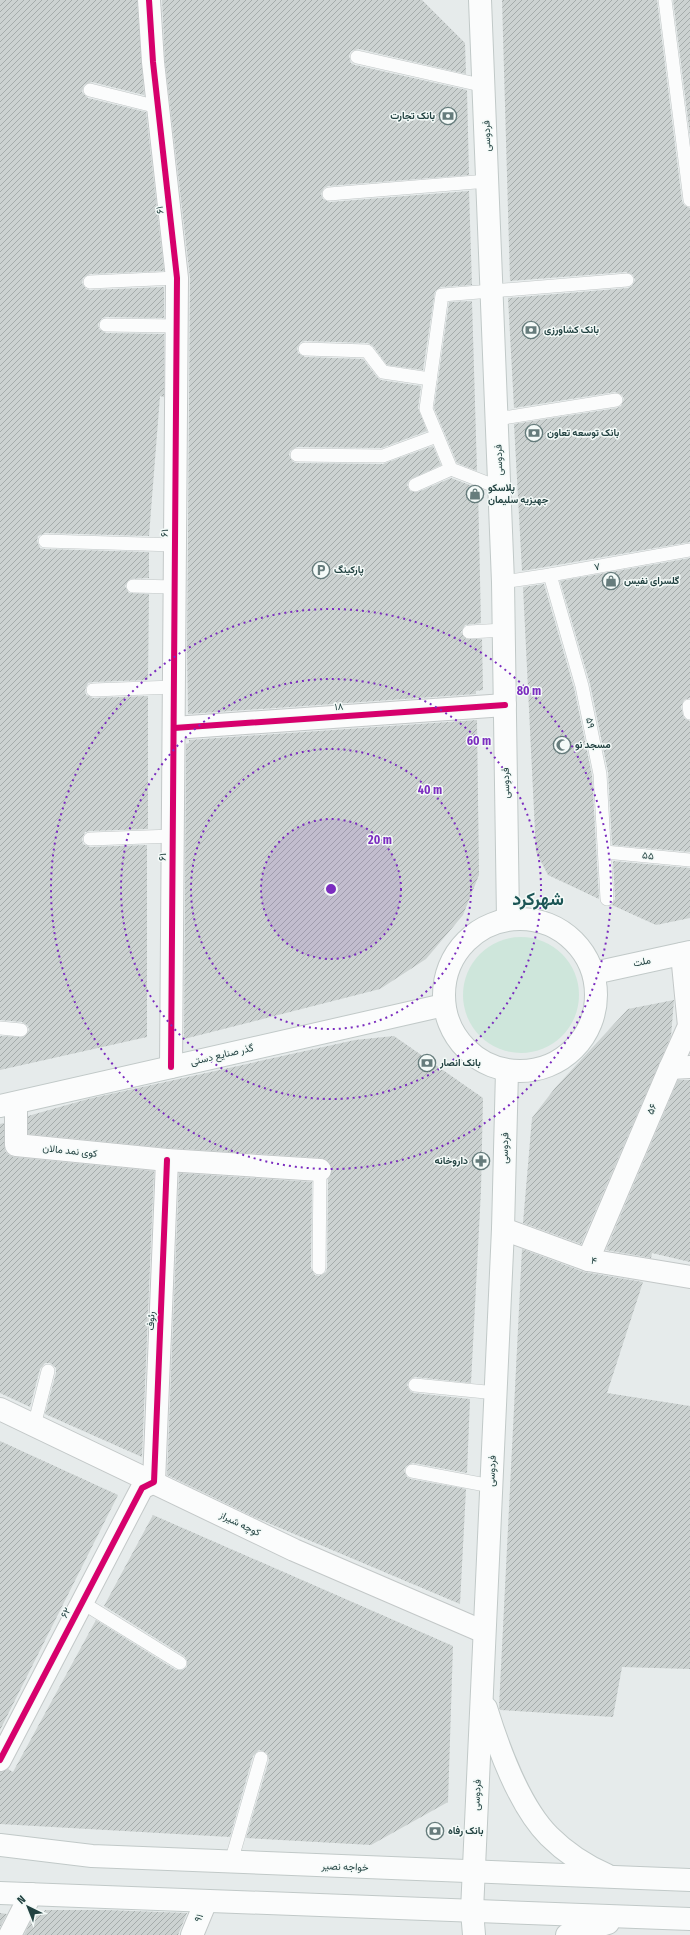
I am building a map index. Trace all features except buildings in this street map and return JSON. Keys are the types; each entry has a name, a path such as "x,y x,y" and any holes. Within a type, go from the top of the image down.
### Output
{"main road":[{"name":"۶۱","path":"149,0 158,107 177,278 171,1067"},
{"name":"فردوسی","path":"476,4 485,86 500,488 504,630 508,919"},
{"name":"۱۸","path":"174,728 505,705"},
{"path":"508,919 531,919 552,925 570,937 585,953 594,973 597,999 592,1024 578,1046 557,1062 533,1071 507,1071 488,1065 472,1055 459,1041 449,1024 444,1006 445,982 452,959 467,940 486,927 508,919"},
{"name":"ملت","path":"594,973 686,953"},
{"name":"۵۶","path":"588,1260 680,1068 689,1026 686,953"},
{"name":"گذر صنایع دستی","path":"8,1105 444,1006"},
{"name":"فردوسی","path":"472,1911 503,1229 507,1071"},
{"name":"کوی نمد مالان","path":"8,1105 16,1145 167,1160"},
{"path":"167,1160 320,1170"},
{"name":"رئوف","path":"154,1482 167,1160"},
{"name":"۴","path":"503,1229 588,1260 690,1277"},
{"name":"کوچه شیراز","path":"0,1409 294,1550 484,1632"},
{"name":"۶۲","path":"0,1760 142,1488 154,1482"},
{"path":"482,1695 493,1732 517,1789 534,1816 549,1836 588,1866 612,1877"},
{"name":"خواجه نصیر","path":"0,1845 92,1856 690,1880"},
{"path":"0,1893 690,1920"},
{"path":"10,1935 30,1894"},
{"name":"۹۱","path":"192,1935 206,1901"},
{"path":"467,1935 472,1911"},
{"path":"472,1911 474,1935"},
{"path":"567,1935 626,1917"}],"lane":[{"path":"665,0 690,200"},
{"path":"357,57 485,86"},
{"path":"90,90 158,107"},
{"path":"329,194 488,181"},
{"path":"90,282 177,278"},
{"path":"451,469 426,409 442,295 626,280"},
{"path":"106,325 177,326"},
{"path":"305,348 367,351 383,372 430,379"},
{"path":"497,419 616,400"},
{"path":"298,455 383,456 437,436"},
{"path":"415,485 451,469 500,488"},
{"path":"45,541 175,545"},
{"name":"۷","path":"503,582 690,550"},
{"name":"۵۹","path":"550,575 584,693 600,774 607,899"},
{"path":"133,586 175,587"},
{"path":"469,632 504,630"},
{"path":"93,690 174,687"},
{"path":"90,839 173,836"},
{"name":"۵۵","path":"605,852 690,860"},
{"path":"0,1028 21,1030"},
{"path":"319,1268 320,1170"},
{"path":"34,1426 48,1371"},
{"path":"415,1385 496,1393"},
{"path":"412,1471 491,1486"},
{"path":"83,1603 180,1663"},
{"path":"231,1862 261,1758"}],"green space":[{"path":"521,937 532,938 543,942 562,954 574,973 578,984 578,1006 574,1017 562,1036 543,1048 532,1052 521,1053 510,1052 499,1048 480,1036 468,1017 464,1006 463,995 464,984 468,973 480,954 499,942 510,938"}],"cycle path":[{"path":"149,0 153,62 177,278 171,1067"},
{"path":"174,728 505,705"},
{"path":"0,1760 142,1488 154,1482 167,1160"}],"place":[{"name":"بانک تجارت","path":"448,116"},
{"name":"بانک کشاورزی","path":"531,330"},
{"name":"بانک توسعه تعاون","path":"534,433"},
{"name":"پلاسکو جهیزیه سلیمان","path":"475,494"},
{"name":"پارکینگ","path":"321,570"},
{"name":"گلسرای نفیس","path":"611,581"},
{"name":"مسجد نو","path":"562,745"},
{"name":"بانک انصار","path":"427,1063"},
{"name":"داروخانه","path":"481,1161"},
{"name":"بانک رفاه","path":"435,1831"}],"district":[{"name":"شهرکرد","path":"538,899"}]}
